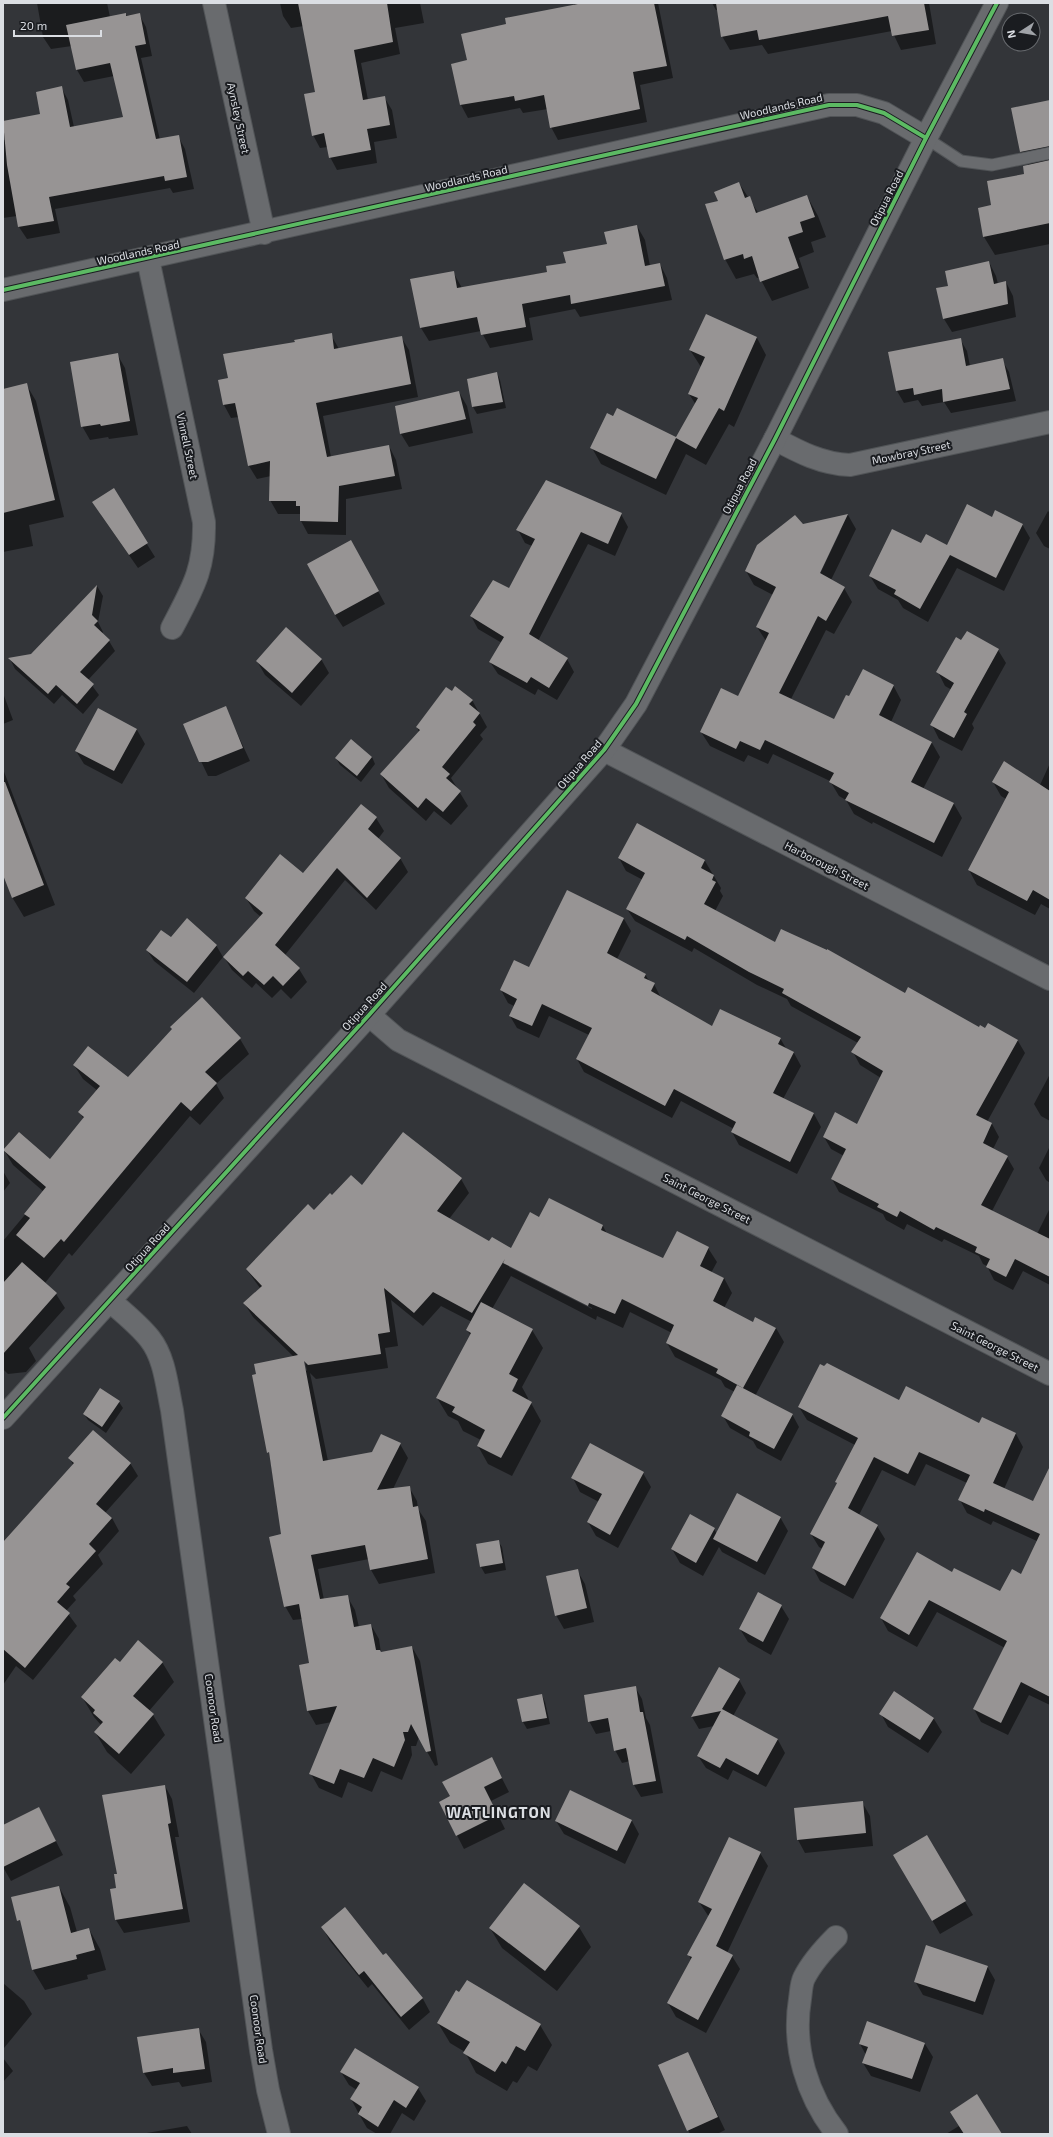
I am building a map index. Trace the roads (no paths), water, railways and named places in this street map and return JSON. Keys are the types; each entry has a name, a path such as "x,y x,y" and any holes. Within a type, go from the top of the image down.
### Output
{"street":[{"name":"Aynsley Street","path":"214,3 264,233"},
{"name":"Otipua Road","path":"5,1412 110,1301 369,1015 604,750 636,704 775,439 926,138 997,3"},
{"name":"Woodlands Road","path":"3,290 264,233 829,105 857,105 884,113 926,138"},
{"name":"Vinnell Street","path":"148,258 204,522 204,543 200,569 193,589 172,628"},
{"name":"Mowbray Street","path":"775,439 808,457 850,465 1050,422"},
{"name":"Harborough Street","path":"604,750 1050,979"},
{"name":"Saint George Street","path":"369,1015 398,1040 1050,1374"},
{"name":"Coonoor Road","path":"110,1301 140,1327 151,1341 159,1355 172,1410 261,2050 268,2090 279,2134"},
{"path":"836,1937 816,1958 803,1980 796,2019 798,2044 805,2074 816,2100 837,2134"}],"lane":[{"path":"926,138 961,162 992,165 1050,153"}],"district":[{"name":"WATLINGTON","path":"499,1812"}]}
